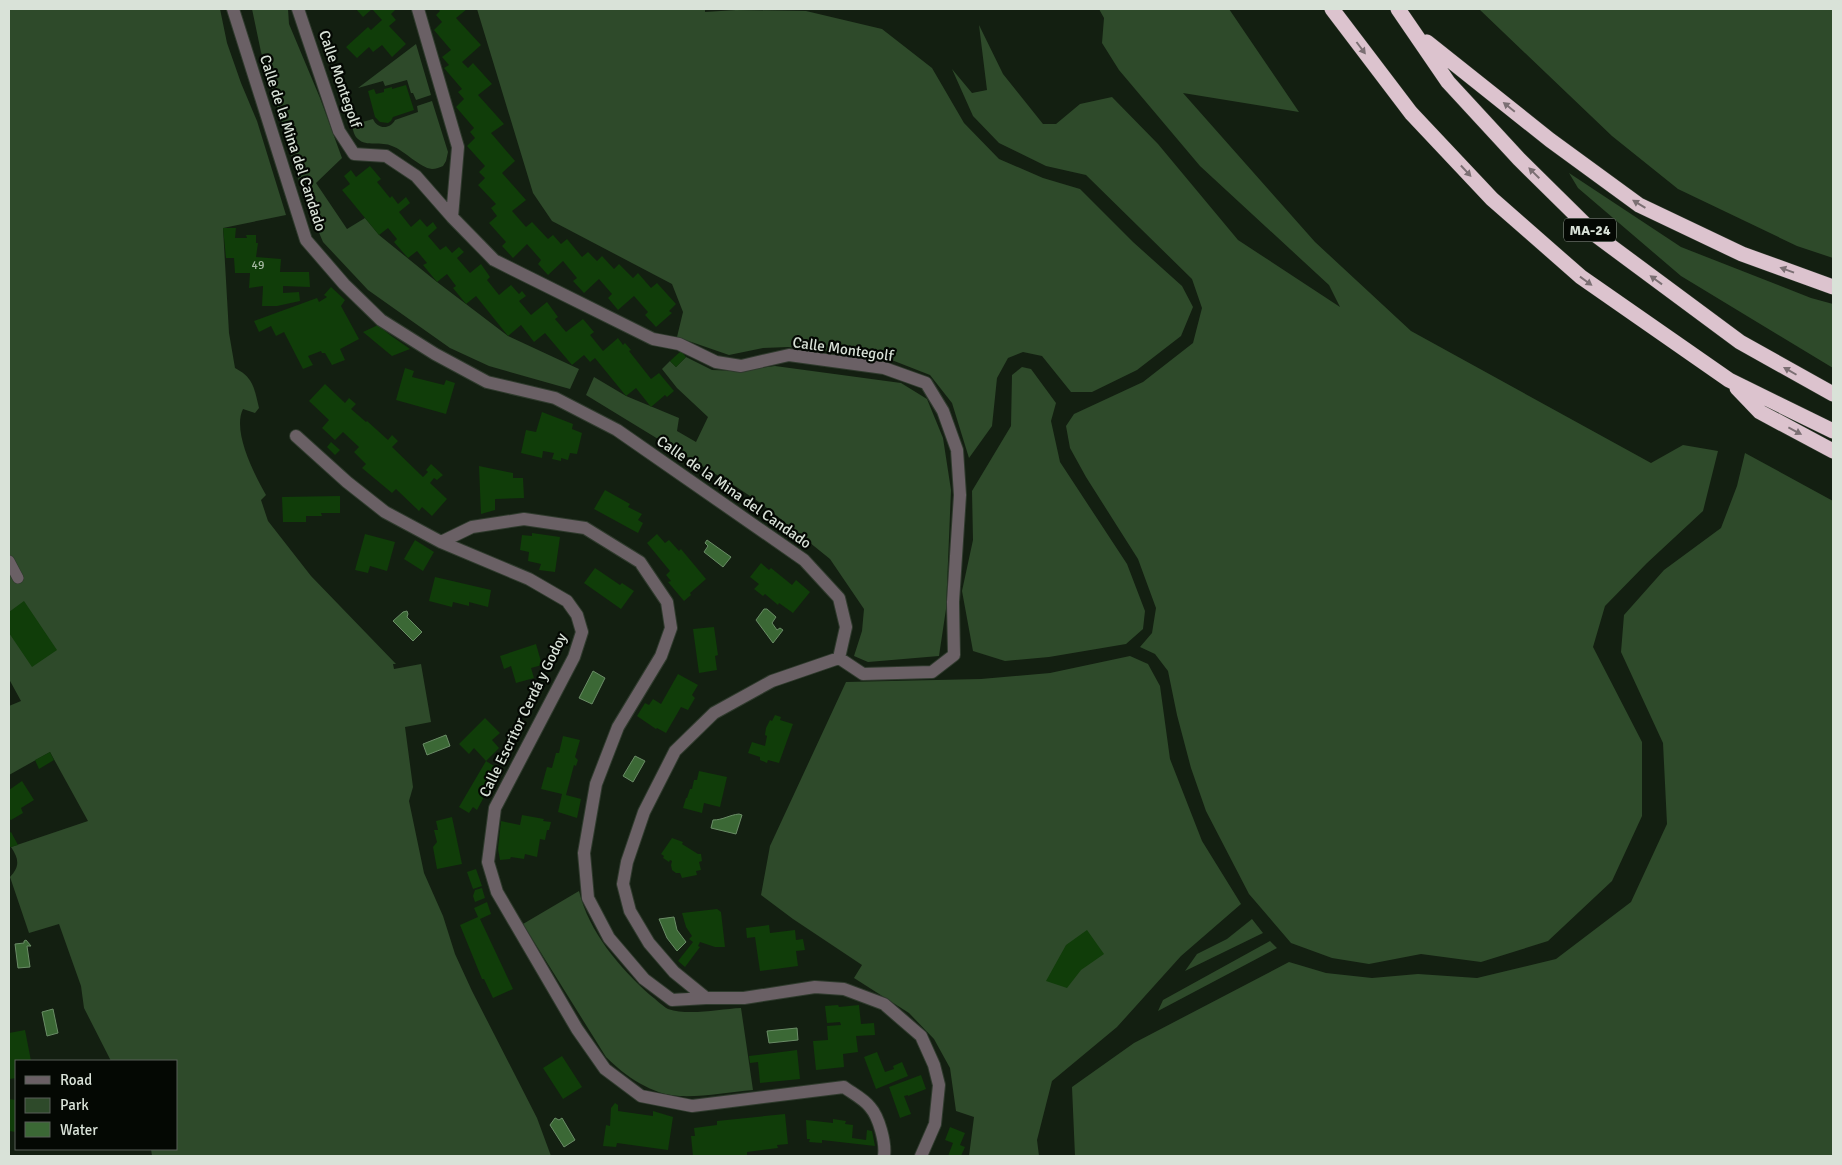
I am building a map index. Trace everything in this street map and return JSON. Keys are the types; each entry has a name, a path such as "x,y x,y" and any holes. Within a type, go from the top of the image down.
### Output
{"highway":[{"name":"MA-24","path":"1332,9 1411,113 1492,200 1581,278 1729,380 1833,431"},
{"name":"MA-24","path":"1398,9 1448,82 1519,159 1597,236 1740,342 1833,394"},
{"path":"1415,32 1550,140 1639,205 1742,254 1833,287"},
{"path":"1729,380 1760,412 1833,451"}],"street":[{"name":"Calle de la Mina del Candado","path":"233,9 306,240 344,284 381,320 435,354 487,382 554,398 617,430 804,560 839,598 846,627 839,658"},
{"name":"Calle Montegolf","path":"298,9 338,131 354,154 386,156 416,176 452,217 494,260 653,339 679,344 716,362 741,366 789,356 884,368 926,383 943,411 957,450 960,495 953,602 954,655 932,672 873,674 863,674 839,658"},
{"path":"418,9 458,147 452,217"},
{"name":"Calle Escritor Cerdá y Godoy","path":"296,436 347,482 385,512 440,542 529,579 567,601 577,615 582,632 574,657 495,808 488,862 497,892 577,1029 605,1069 641,1096 692,1106 844,1087 871,1107 880,1128 885,1149 884,1156"},
{"path":"440,542 472,527 524,519 585,528 640,562 667,602 671,628 661,656 618,727 596,784 584,853 588,898 609,938 644,979 672,1000 744,998 815,987 844,989 884,1004 921,1036 934,1065 940,1085 935,1124 921,1156"},
{"path":"706,998 674,972 649,943 630,912 623,884 627,862 644,812 675,751 714,713 772,681 839,658"}],"lane":[{"path":"9,561 18,578"}],"green space":[{"path":"9,9 220,9 227,43 257,121 286,215 223,228 229,333 235,368 250,380 259,408 255,413 243,409 240,418 242,440 256,476 266,495 261,500 268,521 311,576 396,664 393,664 394,669 421,664 431,722 405,727 413,787 409,801 424,873 443,916 455,954 537,1118 551,1156 152,1156 151,1150 178,1150 178,1060 110,1060 84,1008 81,986 59,924 29,933 10,877 17,866 16,855 11,847 88,821 50,752 9,775 9,706 21,701 9,679"},
{"path":"252,9 288,9 289,24 320,98 342,158 316,183 347,229 365,218 379,235 508,336 579,369 570,389 489,366 450,348 368,290 323,242 303,195 261,52"},
{"path":"477,9 705,9 705,12 736,10 806,11 882,29 932,68 964,123 999,159 1043,178 1080,189 1133,242 1182,286 1193,307 1181,336 1137,370 1092,392 1071,392 1042,356 1023,352 1008,358 997,378 992,426 969,458 952,403 930,375 884,357 788,347 763,348 729,355 677,337 683,312 672,284 552,221 533,193"},
{"path":"1099,9 1229,9 1299,112 1183,93 1315,242 1411,331 1651,463 1683,445 1718,451 1703,511 1647,563 1605,606 1593,647 1642,742 1642,816 1612,881 1548,941 1481,962 1421,954 1369,964 1332,958 1291,943 1249,894 1206,811 1191,768 1168,671 1155,654 1140,647 1152,633 1156,608 1138,559 1086,477 1070,448 1066,426 1074,414 1143,382 1193,343 1202,308 1192,279 1086,175 1046,166 999,143 973,116 952,69 972,93 987,90 979,25 1003,74 1043,124 1056,124 1080,104 1112,97 1158,144 1238,240 1340,307 1329,285 1200,166 1119,70 1102,43 1104,18"},
{"path":"1479,9 1833,9 1833,258 1797,246 1678,189 1612,136"},
{"path":"416,44 431,95 416,100 413,93 411,93 407,80 385,86 383,81 358,88"},
{"path":"432,101 448,152 443,166 433,169 427,168 397,148 388,145 365,143 355,135 352,125 373,119 377,125 387,127 395,120 418,112 417,106"},
{"path":"1569,173 1681,247 1811,298 1833,304 1833,368 1681,276 1578,188"},
{"path":"686,357 712,370 740,371 775,366 901,383 927,399 943,438 951,490 946,609 939,656 868,662 854,656 862,631 864,609 830,559 762,504 586,395 594,377 626,396 679,418 677,431 696,442 708,417 677,388 662,369 670,361 676,367"},
{"path":"1022,367 1031,369 1056,403 1051,421 1060,462 1127,564 1145,611 1143,629 1126,644 1049,657 1005,661 973,651 962,591 973,540 972,491 1011,426 1012,375"},
{"path":"1745,453 1833,501 1833,1156 1075,1156 1072,1087 1134,1043 1289,962 1326,973 1372,978 1418,974 1477,978 1556,959 1631,902 1667,824 1663,743 1621,652 1624,615 1664,570 1721,528 1737,486"},
{"path":"1130,656 1148,664 1160,686 1170,759 1202,841 1241,904 1181,956 1117,1027 1052,1081 1037,1140 1039,1156 969,1156 974,1117 956,1111 950,1068 934,1039 909,1013 854,978 862,965 761,895 770,846 846,682 981,679 1050,673"},
{"path":"579,891 590,921 607,948 627,973 668,1009 685,1012 741,1008 753,1090 698,1096 670,1095 640,1083 606,1057 523,924"},
{"path":"1252,919 1263,933 1185,971 1197,954 1227,939"},
{"path":"1270,941 1277,948 1158,1011 1163,1000"}],"water":[{"path":"707,540 731,557 723,567 704,552 708,546 705,543"},
{"path":"764,609 767,609 776,617 772,623 777,630 780,628 783,630 773,643 756,620"},
{"path":"407,611 407,617 422,632 413,641 393,621 403,612"},
{"path":"593,671 605,678 592,704 579,698"},
{"path":"446,735 450,746 427,755 423,744"},
{"path":"635,756 645,761 633,782 623,776"},
{"path":"742,815 736,834 711,828 713,820"},
{"path":"674,917 677,930 686,942 677,951 667,938 659,919"},
{"path":"26,940 31,946 27,946 30,967 18,968 15,944 24,943"},
{"path":"53,1009 58,1033 47,1036 42,1012"},
{"path":"797,1028 798,1040 769,1043 767,1031"},
{"path":"555,1118 559,1120 562,1118 575,1140 564,1147 550,1125"}],"building":[{"path":"356,9 372,9 363,17"},
{"path":"372,9 396,9 391,14 396,20 389,26 406,44 392,57 382,45 373,52 369,47 357,58 346,47 368,27 371,30 382,20"},
{"path":"438,9 467,9 456,18 481,45 462,62 468,68 473,63 492,84 478,95 504,124 491,133 515,161 502,173 526,200 512,211 526,227 532,222 548,239 553,235 561,244 567,239 582,257 588,252 597,261 602,256 614,269 619,264 633,278 638,273 651,288 657,283 676,304 669,311 672,313 656,327 645,315 648,312 634,296 618,310 608,298 612,294 599,279 584,293 573,281 577,278 563,261 548,275 538,264 541,260 527,244 513,258 502,246 506,242 489,223 497,216 491,208 496,204 478,185 485,178 479,172 485,166 467,146 475,138 470,132 474,128 456,107 464,99 458,92 462,89 444,68 449,65 442,57 451,50 434,30 442,22 436,15 440,11"},
{"path":"406,85 414,110 393,117 388,123 380,122 375,117 368,91 374,89 376,94 384,92 384,89"},
{"path":"370,166 381,179 377,182 390,198 392,196 398,204 406,197 410,203 399,212 411,227 420,219 427,227 433,222 437,228 428,236 440,250 446,246 452,253 459,247 464,252 457,258 470,273 481,264 490,277 487,280 499,295 511,285 519,294 522,291 526,296 519,301 531,315 547,302 558,317 555,319 566,332 583,319 594,332 590,335 603,351 618,338 623,345 625,343 631,350 629,351 651,379 659,373 674,391 667,397 665,395 651,407 636,388 626,396 595,358 590,362 584,355 572,365 545,333 534,342 521,325 508,336 476,296 466,304 453,288 456,286 447,274 437,282 423,265 427,263 417,251 408,258 394,242 397,239 388,228 379,235 342,190 350,184 344,176 351,170 356,177"},
{"path":"223,228 236,228 235,238 247,238 246,235 256,235 256,243 258,243 256,257 281,259 280,272 309,272 310,287 283,286 283,293 299,292 300,301 277,306 262,306 263,286 249,288 250,273 235,273 234,258 226,258"},
{"path":"331,287 345,300 341,306 359,339 340,349 345,360 332,365 325,353 321,351 308,356 313,365 303,369 284,332 276,336 271,326 259,332 254,321 317,298 319,302 327,297 324,295"},
{"path":"378,325 410,349 392,356 363,332"},
{"path":"681,351 686,357 676,367 670,361"},
{"path":"405,368 414,371 412,377 444,385 446,380 455,383 446,414 396,400"},
{"path":"325,384 345,403 349,398 356,404 351,409 388,440 392,435 398,441 392,447 423,477 428,472 426,470 431,464 443,475 437,480 434,478 430,483 447,499 432,516 422,507 419,511 396,489 392,493 362,468 366,464 354,452 359,447 343,432 335,440 322,428 329,420 309,401"},
{"path":"542,412 573,424 572,429 582,433 577,454 570,453 568,460 561,458 561,461 552,459 554,453 543,451 542,458 521,453 526,430 536,432"},
{"path":"331,442 340,450 335,455 327,447"},
{"path":"479,466 513,473 513,478 523,478 524,498 495,499 495,510 481,514"},
{"path":"605,490 630,504 628,507 642,514 638,520 643,523 638,533 594,509"},
{"path":"340,496 340,513 321,513 322,516 306,516 306,522 283,522 282,497"},
{"path":"532,533 560,537 555,572 539,570 541,564 528,561 529,552 520,550 522,535 532,536"},
{"path":"365,534 395,542 387,571 370,566 368,573 355,570"},
{"path":"657,534 665,543 669,540 679,551 681,549 706,579 684,601 668,582 671,581 666,575 670,571 647,543"},
{"path":"415,540 434,552 423,571 404,559"},
{"path":"761,563 769,570 771,568 792,585 796,580 810,592 793,613 779,603 778,605 765,594 763,596 754,589 759,584 750,577"},
{"path":"595,568 620,585 622,583 634,591 621,609 584,583"},
{"path":"435,577 491,590 488,607 469,602 469,606 453,602 452,607 429,601"},
{"path":"24,601 57,650 32,667 9,633 9,612"},
{"path":"714,627 718,655 715,656 717,670 699,673 693,629"},
{"path":"536,644 542,665 531,668 534,678 516,683 511,666 504,669 500,656"},
{"path":"678,674 698,685 692,695 695,698 688,710 681,707 666,733 656,729 637,716 645,703 649,705 653,699 661,704"},
{"path":"775,715 781,717 780,720 793,724 779,763 768,760 767,763 760,760 760,757 748,753 752,742 765,746 766,728"},
{"path":"485,718 500,733 492,740 499,748 486,761 474,748 469,754 459,744"},
{"path":"563,736 580,740 575,757 578,760 576,766 574,765 566,795 581,799 577,818 558,812 562,794 541,789 547,767 552,768 556,753 559,753"},
{"path":"50,752 54,760 39,769 35,760"},
{"path":"486,761 499,769 477,810 473,807 469,813 459,807"},
{"path":"699,771 727,777 720,807 704,803 702,813 683,808 694,780 697,780"},
{"path":"22,781 34,800 21,808 23,813 11,820 9,819 9,790"},
{"path":"522,815 551,822 545,840 540,839 537,857 525,854 524,859 511,857 510,859 500,860 498,849 501,821 520,825"},
{"path":"452,817 462,864 437,869 433,847 437,842 434,830 438,830 436,821"},
{"path":"11,832 18,845 9,847 9,833"},
{"path":"672,838 683,842 682,844 701,854 702,861 699,862 701,870 696,871 697,875 682,878 680,873 672,870 672,861 670,860 669,862 663,858 664,856 661,854"},
{"path":"476,869 482,886 473,889 467,872"},
{"path":"482,888 485,898 475,902 473,896 475,890"},
{"path":"487,902 491,914 480,919 513,989 493,998 484,979 482,979 460,925 478,917 474,908"},
{"path":"717,909 721,912 725,947 715,947 700,942 698,946 700,947 685,967 678,961 693,942 689,939 692,936 686,927 682,913"},
{"path":"769,925 770,933 795,930 796,940 803,939 805,950 796,951 798,966 760,971 755,937 747,938 746,928"},
{"path":"1087,930 1104,954 1081,970 1067,988 1046,981 1066,945"},
{"path":"838,1005 839,1007 859,1005 861,1024 874,1023 875,1035 856,1036 858,1052 843,1054 844,1067 816,1070 813,1041 828,1040 827,1026 841,1025 840,1022 827,1023 825,1006"},
{"path":"25,1030 31,1060 15,1060 15,1078 10,1079 9,1033"},
{"path":"797,1050 800,1079 760,1083 758,1062 750,1063 749,1056"},
{"path":"877,1052 885,1072 894,1069 893,1066 902,1062 908,1076 876,1089 864,1057"},
{"path":"562,1056 582,1087 563,1099 543,1068"},
{"path":"921,1075 926,1089 904,1096 911,1114 900,1118 889,1087"},
{"path":"9,1099 15,1100 15,1132 9,1131"},
{"path":"615,1103 618,1105 618,1111 653,1116 653,1111 673,1117 668,1150 617,1143 616,1147 603,1146 606,1125 610,1126 611,1108"},
{"path":"785,1114 788,1144 777,1145 778,1148 747,1152 747,1156 693,1156 691,1136 695,1136 694,1128 717,1125 717,1121"},
{"path":"833,1119 846,1121 845,1124 853,1125 852,1138 866,1140 867,1130 872,1131 875,1146 822,1140 822,1143 809,1142 810,1139 807,1139 806,1120 833,1123"},
{"path":"950,1127 965,1133 960,1145 965,1147 961,1156 948,1156 953,1143 945,1140"}]}
